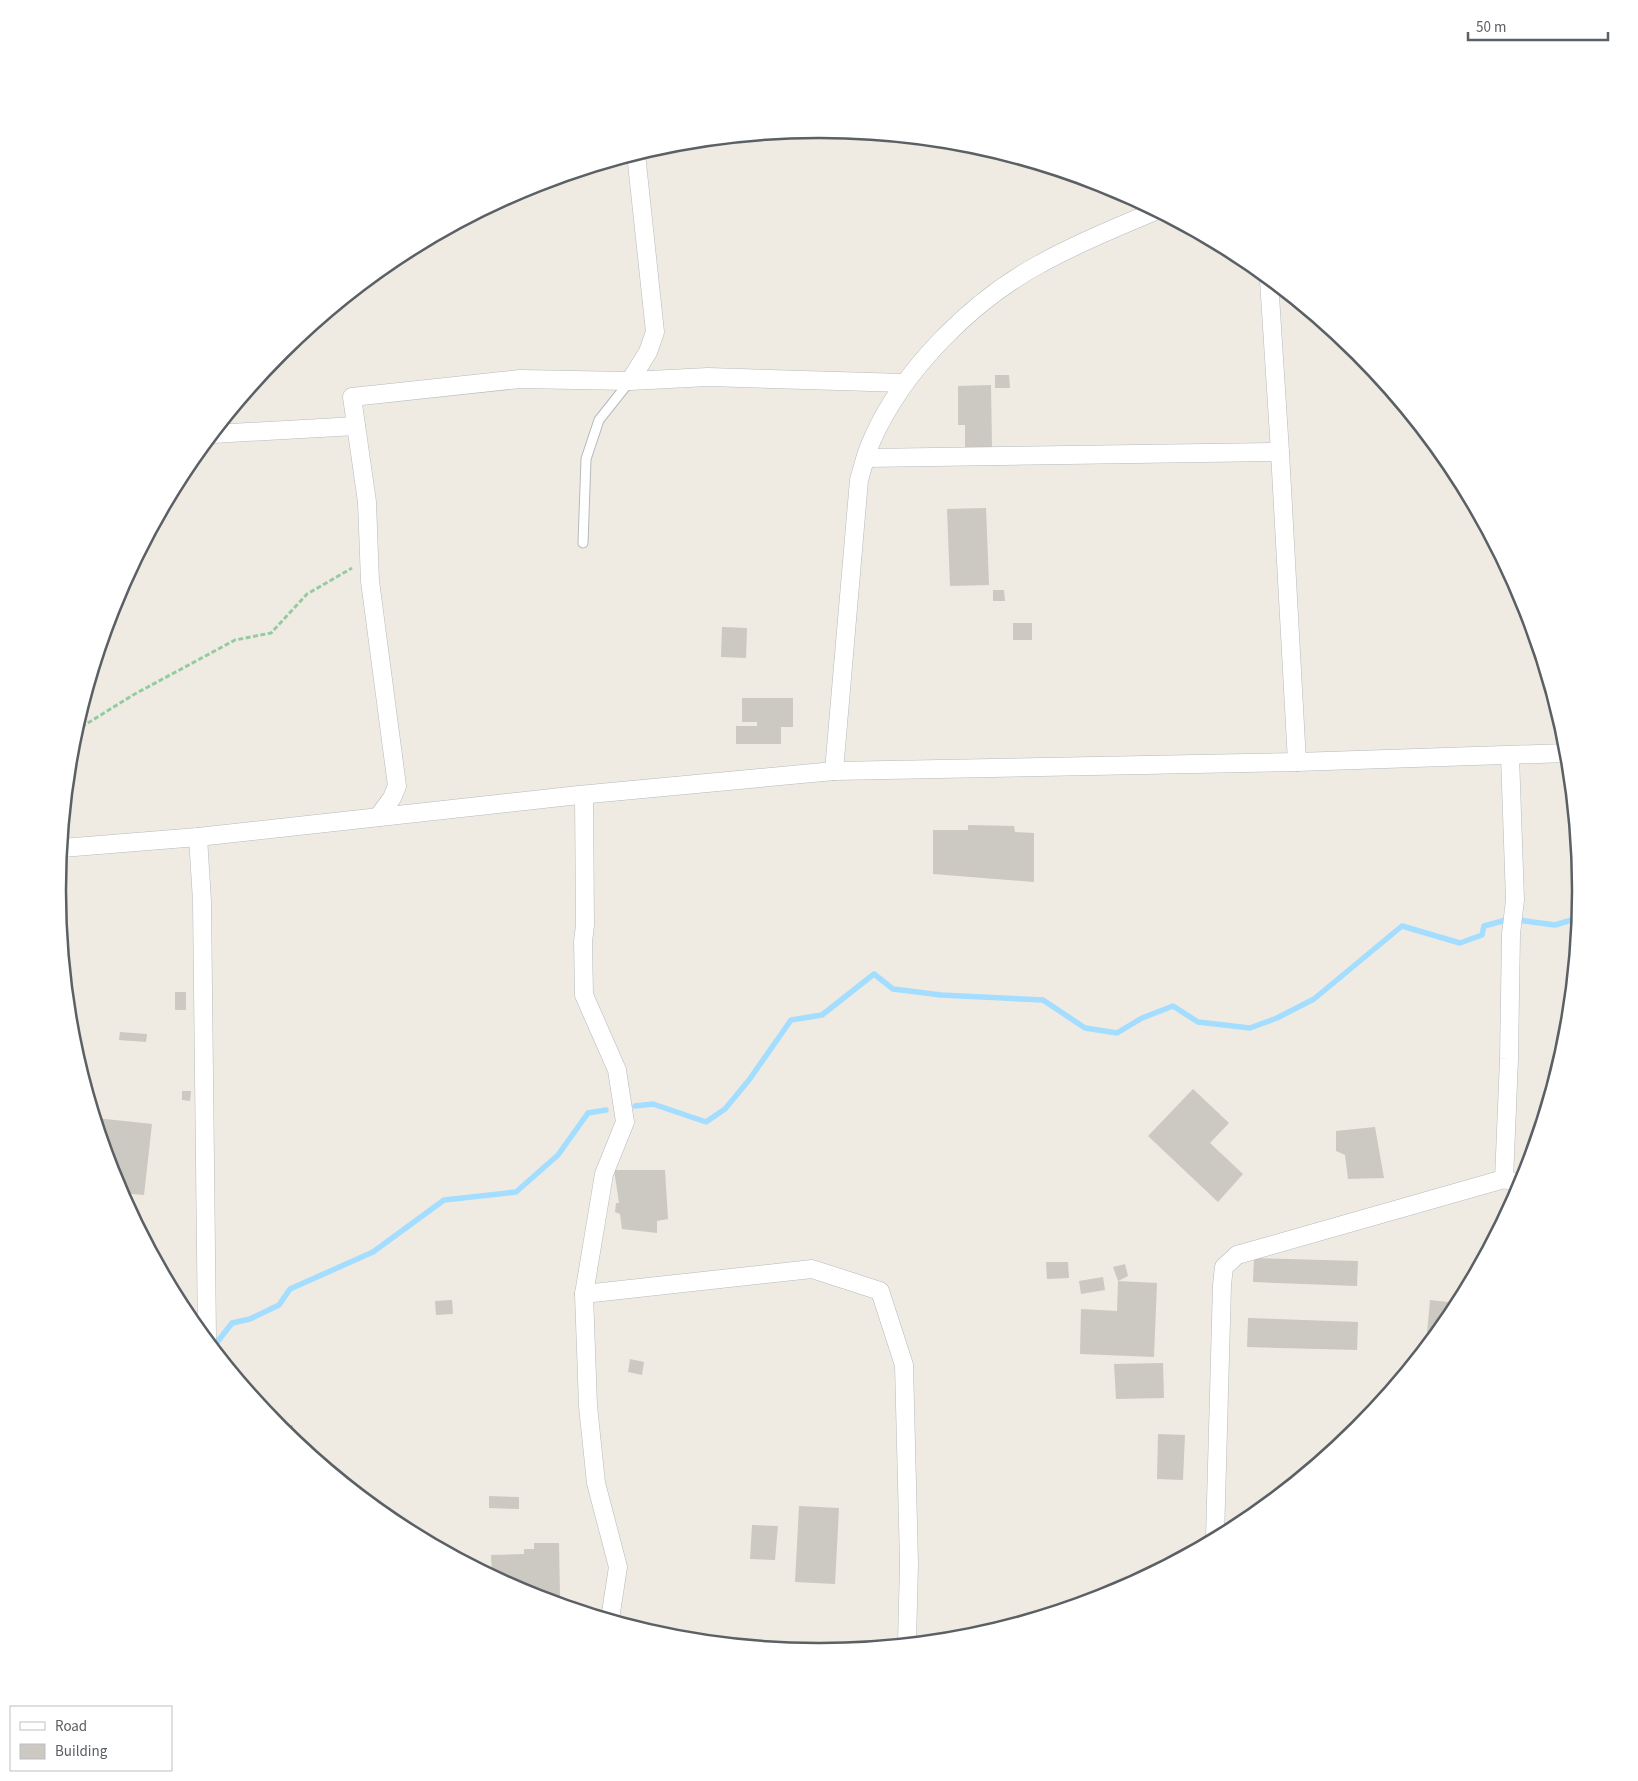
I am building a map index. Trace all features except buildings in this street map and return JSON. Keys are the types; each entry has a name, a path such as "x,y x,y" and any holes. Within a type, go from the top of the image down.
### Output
{"street":[{"path":"630,381 648,352 655,332 637,160"},
{"path":"834,771 859,480 871,440 904,383 940,341 992,295 1040,264 1148,213"},
{"path":"1269,288 1297,762"},
{"path":"378,817 392,798 397,786 370,580 367,502 352,396 520,379 630,381 708,377 904,383"},
{"path":"221,434 356,426"},
{"path":"866,458 1280,452"},
{"path":"68,848 198,837 584,795 834,771 1297,762 1559,754"},
{"path":"1504,1179 1509,1059 1511,934 1514,900 1510,756"},
{"path":"584,795 586,915 583,942 584,996 617,1070 625,1122 604,1174 584,1294 588,1406 596,1483 618,1567 611,1614"},
{"path":"198,837 202,901 207,1328"},
{"path":"1216,1529 1224,1267 1237,1255 1504,1179 1513,1181"},
{"path":"584,1294 812,1269 880,1291 904,1365 909,1562 907,1638"}],"lane":[{"path":"583,543 586,459 599,420 630,381"}],"path":[{"path":"85,725 133,695 235,640 271,633 308,594 369,558"}],"waterway":[{"path":"635,1106 653,1104 706,1122 725,1109 749,1080 791,1020 822,1015 874,974 893,989 941,995 1043,1000 1085,1028 1117,1033 1142,1018 1173,1006 1198,1022 1250,1028 1277,1018 1314,999 1402,926 1460,943 1482,935 1484,926 1510,919 1555,925 1571,920"},
{"path":"217,1342 232,1323 250,1319 279,1305 290,1289 373,1252 444,1200 516,1192 558,1155 588,1113 606,1110"}]}
